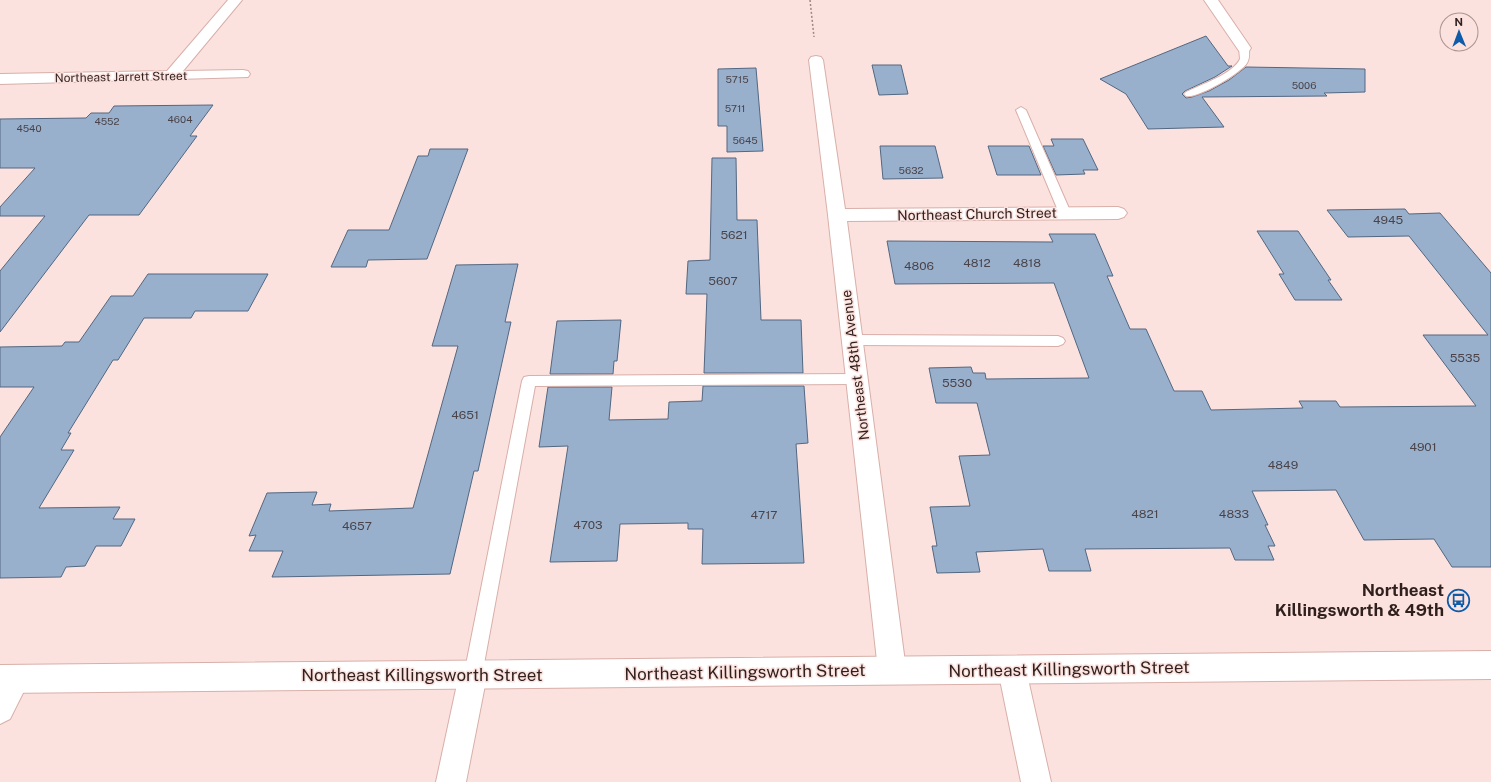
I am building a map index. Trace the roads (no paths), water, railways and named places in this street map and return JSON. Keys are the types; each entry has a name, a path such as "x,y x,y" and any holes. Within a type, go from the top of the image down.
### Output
{"street":[{"path":"172,76 235,0"},
{"path":"1211,0 1244,48"},
{"name":"Northeast 48th Avenue","path":"816,60 837,215 892,670"},
{"name":"Northeast Jarrett Street","path":"0,79 243,74"},
{"name":"Northeast Church Street","path":"837,215 1118,212"},
{"name":"Northeast Killingsworth Street","path":"8,679 1491,665"},
{"path":"1012,670 1036,782"},
{"path":"451,782 473,675"},
{"path":"0,708 8,679"}],"lane":[{"path":"1189,94 1225,76 1242,65 1245,56 1244,48"},
{"path":"1021,110 1065,213"},
{"path":"852,340 1058,341"},
{"path":"473,675 529,382 857,379"}],"place":[{"name":"Northeast Killingsworth & 49th","path":"1459,600"}]}
